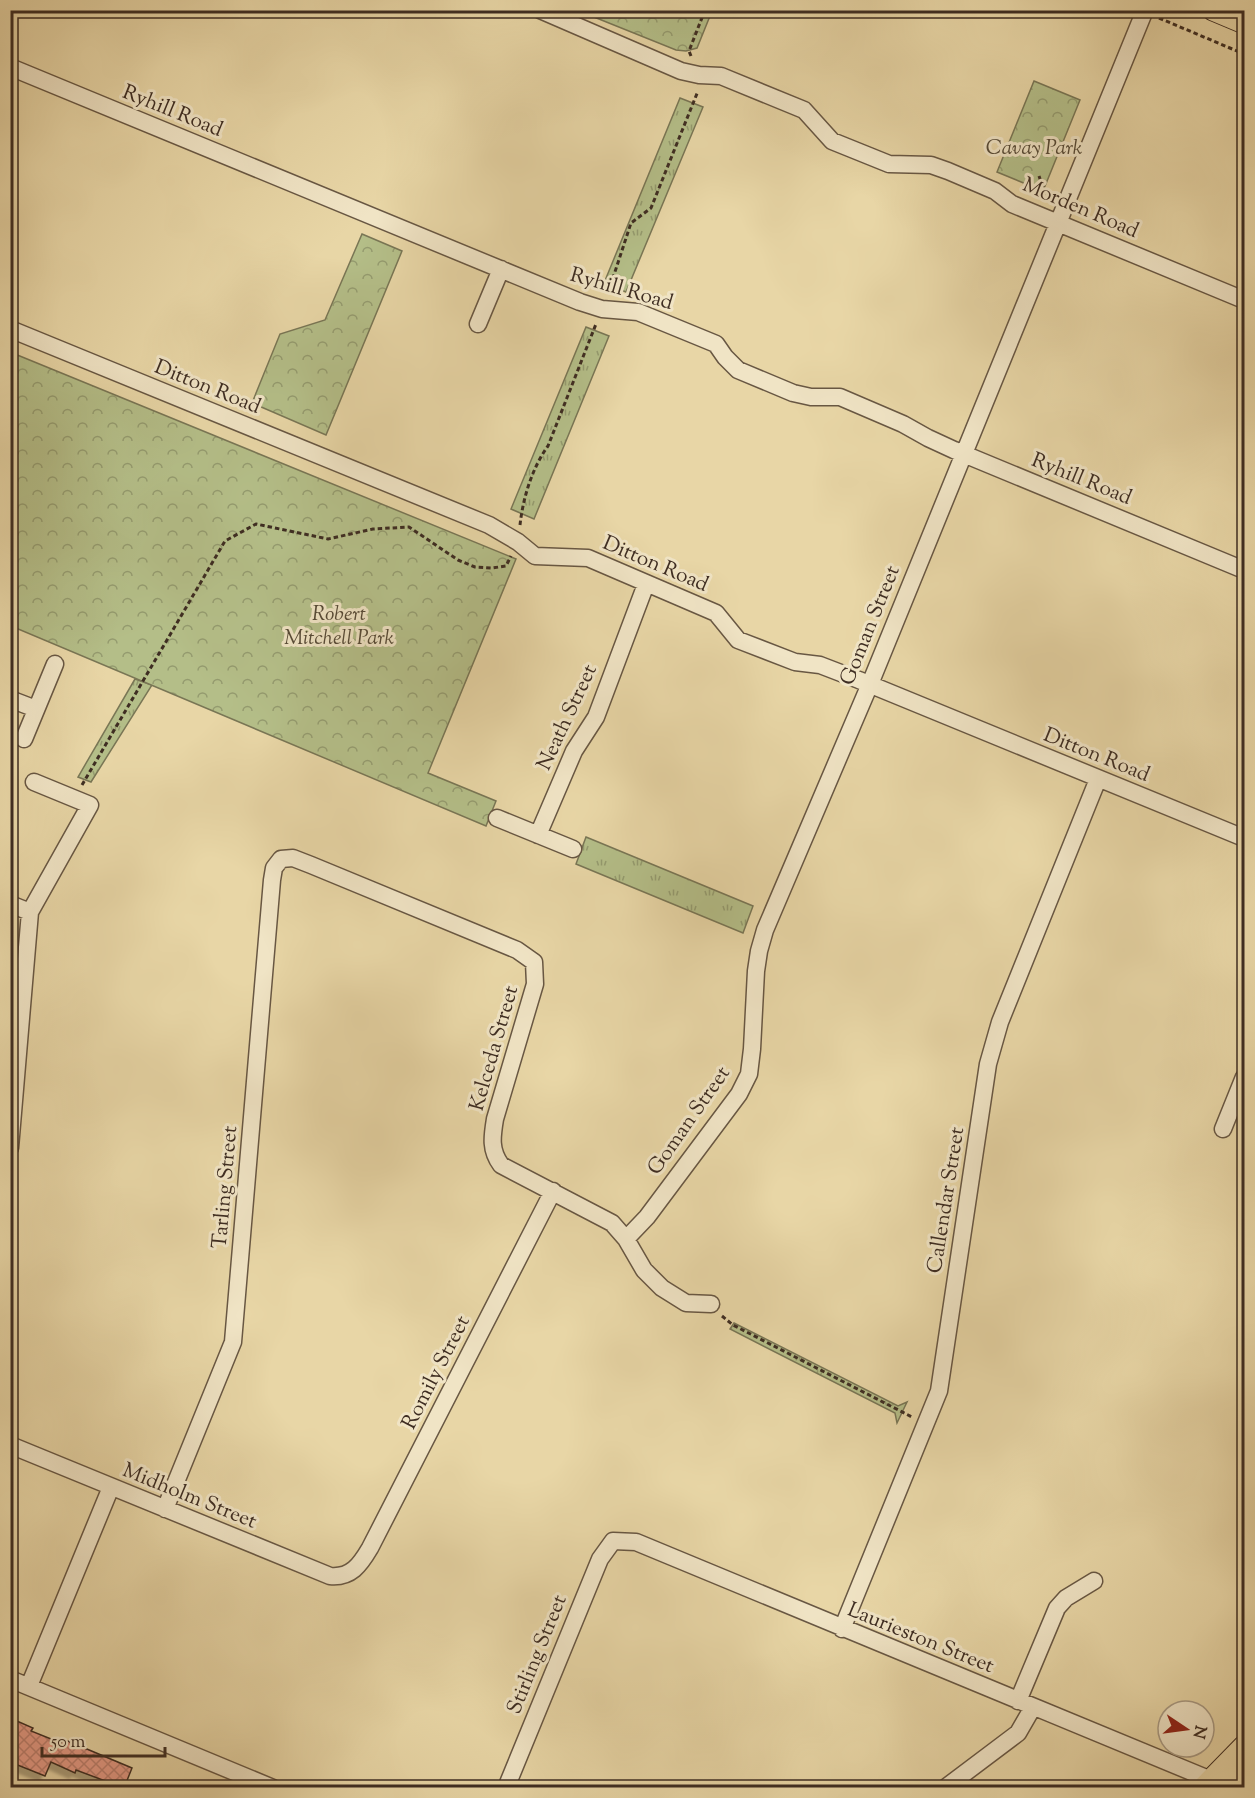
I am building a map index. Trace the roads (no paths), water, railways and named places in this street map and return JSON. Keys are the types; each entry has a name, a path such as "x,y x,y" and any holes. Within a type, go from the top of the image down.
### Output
{"main road":[{"path":"1213,10 1245,23"},
{"path":"1215,1785 1245,1746"},
{"path":"1215,1785 1245,1773"}],"street":[{"name":"Morden Road","path":"540,10 681,71 721,76 804,110 832,141 889,164 931,165 948,171 995,191 1012,204 1245,300"},
{"name":"Goman Street","path":"626,1239 647,1217 732,1104 749,1074 756,971 765,930 870,684 1059,224 1152,14"},
{"name":"Ryhill Road","path":"10,67 602,309 639,312 716,344 738,370 793,393 811,397 840,397 903,424 963,454 1245,570"},
{"path":"478,324 501,269"},
{"name":"Ditton Road","path":"10,329 489,525 518,542 535,556 588,558 716,613 738,639 795,662 820,665 870,684 1245,838"},
{"name":"Neath Street","path":"538,835 574,751 596,717 646,584"},
{"path":"24,739 55,664"},
{"path":"10,699 36,709"},
{"name":"Callendar Street","path":"842,1629 939,1391 988,1064 1000,1022 1098,779"},
{"path":"10,1148 30,912 90,805 34,783"},
{"path":"497,818 573,849"},
{"name":"Kelceda Street","path":"281,859 293,858 311,865 517,950 534,962 534,984 495,1119 491,1141 496,1157 501,1164 612,1223 626,1239 644,1270 662,1288 686,1303 711,1304"},
{"name":"Tarling Street","path":"165,1509 233,1342 272,880 274,868 281,859"},
{"path":"10,904 30,912"},
{"path":"1223,1129 1245,1077"},
{"name":"Romily Street","path":"353,1571 362,1563 370,1548 553,1191"},
{"name":"Midholm Street","path":"10,1445 330,1576 339,1577 353,1571"},
{"path":"29,1686 111,1487"},
{"name":"Laurieston Street","path":"613,1541 636,1542 1215,1785"},
{"name":"Stirling Street","path":"506,1788 600,1558 613,1541"},
{"path":"945,1788 1018,1733 1025,1704 1057,1608 1066,1598 1094,1581"},
{"path":"10,1679 273,1788"}],"park label":[{"name":"Cavay Park","path":"1034,147"},
{"name":"Robert Mitchell Park","path":"339,625"}]}
